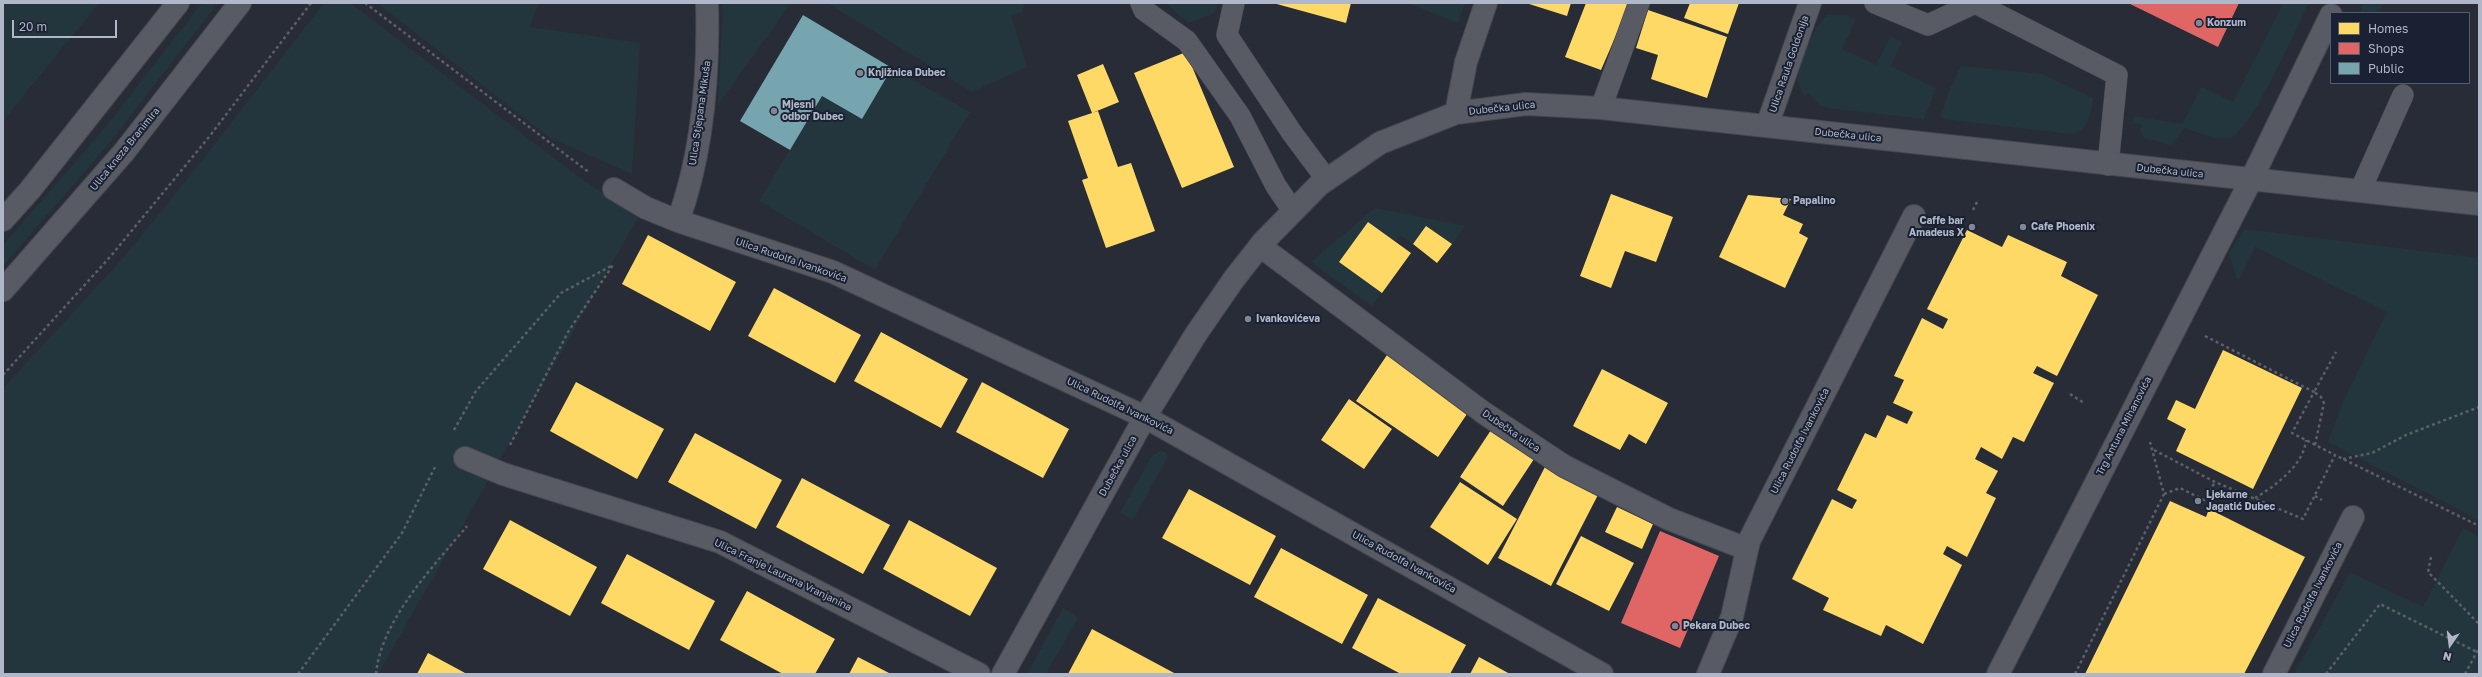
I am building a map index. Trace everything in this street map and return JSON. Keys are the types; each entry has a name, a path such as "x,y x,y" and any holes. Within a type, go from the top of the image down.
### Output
{"street":[{"path":"3,220 30,190 178,3"},
{"name":"Ulica kneza Branimira","path":"3,290 124,152 240,3"},
{"name":"Ulica Stjepana Mikuša","path":"678,221 693,169 703,109 708,60 707,3"},
{"path":"1456,113 1466,62 1486,3"},
{"name":"Ulica Raula Goldonija","path":"1767,126 1810,3"},
{"name":"Trg Antuna Mihanovića","path":"2332,12 2337,3"},
{"name":"Trg Antuna Mihanovića","path":"1998,674 2177,321 2251,180 2330,16"},
{"name":"Dubečka ulica","path":"1003,674 1145,417 1196,334 1260,246 1327,180 1380,144 1456,113 1526,104 1601,108 2108,165 2479,204"},
{"name":"Ulica Rudolfa Ivankovića","path":"614,189 646,208 678,221 833,272 1145,417 1602,674"},
{"name":"Ulica Rudolfa Ivankovića","path":"1708,674 1732,617 1747,549 1914,216"},
{"name":"Dubečka ulica","path":"1260,246 1484,413 1564,466 1669,519 1747,549"},
{"name":"Ulica Franje Laurana Vranjanina","path":"465,458 496,471 720,542 979,674"},
{"name":"Ulica Rudolfa Ivankovića","path":"2274,674 2353,517"}],"lane":[{"path":"1141,3 1144,10 1187,41 1240,116 1276,186 1293,212"},
{"path":"1234,3 1227,35 1292,134 1327,180"},
{"path":"1601,108 1639,3"},
{"path":"1875,3 1928,25 1975,3 2116,75 2108,165"},
{"path":"2360,192 2403,95"}],"path":[{"path":"3,375 110,257 184,167 311,3"},
{"path":"365,3 614,189"},
{"path":"1973,210 1978,200"},
{"path":"496,471 568,332 613,265"},
{"path":"2177,321 2321,397 2324,403 2315,445"},
{"path":"2336,352 2292,433 2479,526"},
{"path":"2070,394 2084,403"},
{"path":"2342,459 2372,453 2406,435 2479,407"},
{"path":"2255,498 2268,490 2295,464 2302,454 2306,440"},
{"path":"2075,674 2164,494 2154,450 2215,482 2303,519 2335,455"},
{"path":"2164,494 2180,488 2204,500 2215,482"},
{"path":"2315,496 2322,500"},
{"path":"376,674 377,661 389,630 422,581 467,526"},
{"path":"2431,557 2428,572 2479,624"},
{"path":"2326,674 2380,604 2476,652"},
{"path":"2465,674 2479,648"}],"shaded area":[{"path":"3,3 99,3 3,121"},
{"path":"202,3 218,3 107,146 3,266 3,245 103,130"},
{"path":"324,3 350,3 583,180 639,216 378,674 3,674 3,388 123,258 196,168"},
{"path":"377,3 538,3 530,27 640,43 632,174 550,138"},
{"path":"723,3 791,3 718,105"},
{"path":"828,3 1025,3 1022,12 1011,16 1027,67 972,92"},
{"path":"1166,3 1217,3 1215,13 1188,23"},
{"path":"1407,3 1465,3 1458,23"},
{"path":"2283,3 2309,3 2260,100 2249,119 2238,132 2229,138 2218,138 2185,128 2171,145 2144,138 2141,132 2141,124 2132,123 2133,116 2182,124 2201,87 2233,102"},
{"path":"2364,3 2384,3 2379,12 2360,12"},
{"path":"1827,15 1846,15 1856,19 1842,49 1876,65 1890,36 1902,42 1891,66 1936,88 1924,119 1827,108 1819,105 1809,93 1804,96 1798,81 1801,65 1812,36"},
{"path":"1961,66 2042,74 2093,98 2092,110 2088,121 2081,130 2071,134 1943,119 1941,116 1948,93"},
{"path":"892,68 970,112 875,270 759,201 822,96 862,119"},
{"path":"1375,208 1465,226 1452,244 1426,226 1413,244 1400,235 1395,242 1339,262 1382,293 1372,306 1311,262"},
{"path":"2244,229 2479,258 2479,520 2328,442 2343,402 2387,312 2255,247 2238,281 2229,254"},
{"path":"1160,451 1166,452 1168,457 1133,520 1120,512 1152,456"},
{"path":"2463,528 2479,537 2479,670 2477,674 2294,674 2350,572 2423,607"},
{"path":"1063,608 1078,618 1046,674 1027,674"}],"building: Homes":[{"path":"1273,3 1351,3 1346,23"},
{"path":"1526,3 1571,3 1567,16"},
{"path":"1586,3 1630,3 1601,70 1565,57"},
{"path":"1690,3 1739,3 1728,34 1684,18"},
{"path":"1648,10 1727,37 1707,98 1651,79 1658,55 1636,48"},
{"path":"1186,52 1234,167 1182,188 1134,73"},
{"path":"1103,64 1119,102 1092,113 1077,75"},
{"path":"1098,111 1118,167 1131,163 1155,231 1106,248 1082,180 1088,178 1068,121"},
{"path":"1611,194 1673,217 1656,262 1625,251 1611,288 1580,276"},
{"path":"1748,195 1791,199 1783,215 1803,224 1799,233 1808,238 1785,288 1719,257"},
{"path":"1368,222 1411,253 1382,293 1339,262"},
{"path":"1426,226 1452,244 1437,263 1413,244"},
{"path":"1967,230 2002,247 2008,235 2067,262 2061,276 2098,295 2057,376 2037,366 2033,373 2054,383 2024,442 2013,437 2002,459 1981,447 1975,459 1998,471 1986,493 1996,498 1967,557 1947,546 1943,554 1962,565 1923,644 1886,625 1881,636 1823,610 1829,598 1792,579 1832,499 1852,509 1857,500 1837,490 1865,433 1876,438 1887,415 1907,424 1913,412 1893,403 1904,380 1894,376 1922,318 1943,329 1948,319 1927,309"},
{"path":"648,235 736,282 710,331 622,284"},
{"path":"774,288 861,335 835,383 748,336"},
{"path":"881,332 968,379 941,428 854,381"},
{"path":"2223,350 2302,388 2253,489 2176,451 2186,429 2167,419 2176,400 2195,409"},
{"path":"1387,355 1469,411 1438,457 1356,401"},
{"path":"1602,369 1668,403 1646,444 1629,434 1620,450 1573,426"},
{"path":"576,382 664,429 637,479 550,431"},
{"path":"982,382 1069,429 1043,478 956,432"},
{"path":"1349,399 1392,429 1364,469 1321,440"},
{"path":"1493,427 1536,456 1503,506 1460,477"},
{"path":"695,433 782,480 756,529 668,482"},
{"path":"1548,461 1601,489 1551,586 1498,558"},
{"path":"802,478 890,525 863,574 776,527"},
{"path":"1460,482 1517,519 1488,565 1430,527"},
{"path":"1189,489 1276,536 1250,585 1162,538"},
{"path":"2170,501 2206,517 2209,509 2305,557 2244,674 2085,674"},
{"path":"1617,507 1653,524 1642,549 1605,532"},
{"path":"510,520 597,567 570,616 483,569"},
{"path":"909,520 997,568 970,616 883,569"},
{"path":"1581,536 1634,563 1609,611 1556,584"},
{"path":"1281,548 1368,595 1342,644 1254,597"},
{"path":"627,554 715,601 689,650 601,603"},
{"path":"747,591 835,639 815,674 783,674 720,640"},
{"path":"1378,598 1466,645 1450,674 1401,674 1352,648"},
{"path":"1092,629 1176,674 1068,674"},
{"path":"428,653 467,674 417,674"},
{"path":"858,657 891,674 849,674"},
{"path":"1479,657 1510,674 1470,674"}],"building: Shops":[{"name":"Konzum","path":"2128,3 2239,3 2218,47"},
{"path":"1660,531 1719,556 1680,648 1621,623"}],"building: Public":[{"path":"803,15 892,68 862,119 822,96 790,150 740,121"}],"place":[{"name":"Konzum","path":"2199,23"},
{"name":"Knjižnica Dubec","path":"860,73"},
{"name":"Mjesni odbor Dubec","path":"774,111"},
{"name":"Papalino","path":"1785,201"},
{"name":"Caffe bar Amadeus X","path":"1972,227"},
{"name":"Cafe Phoenix","path":"2023,227"},
{"name":"Ivankovićeva","path":"1248,319"},
{"name":"Ljekarne Jagatić Dubec","path":"2198,501"},
{"name":"Pekara Dubec","path":"1675,626"}]}
